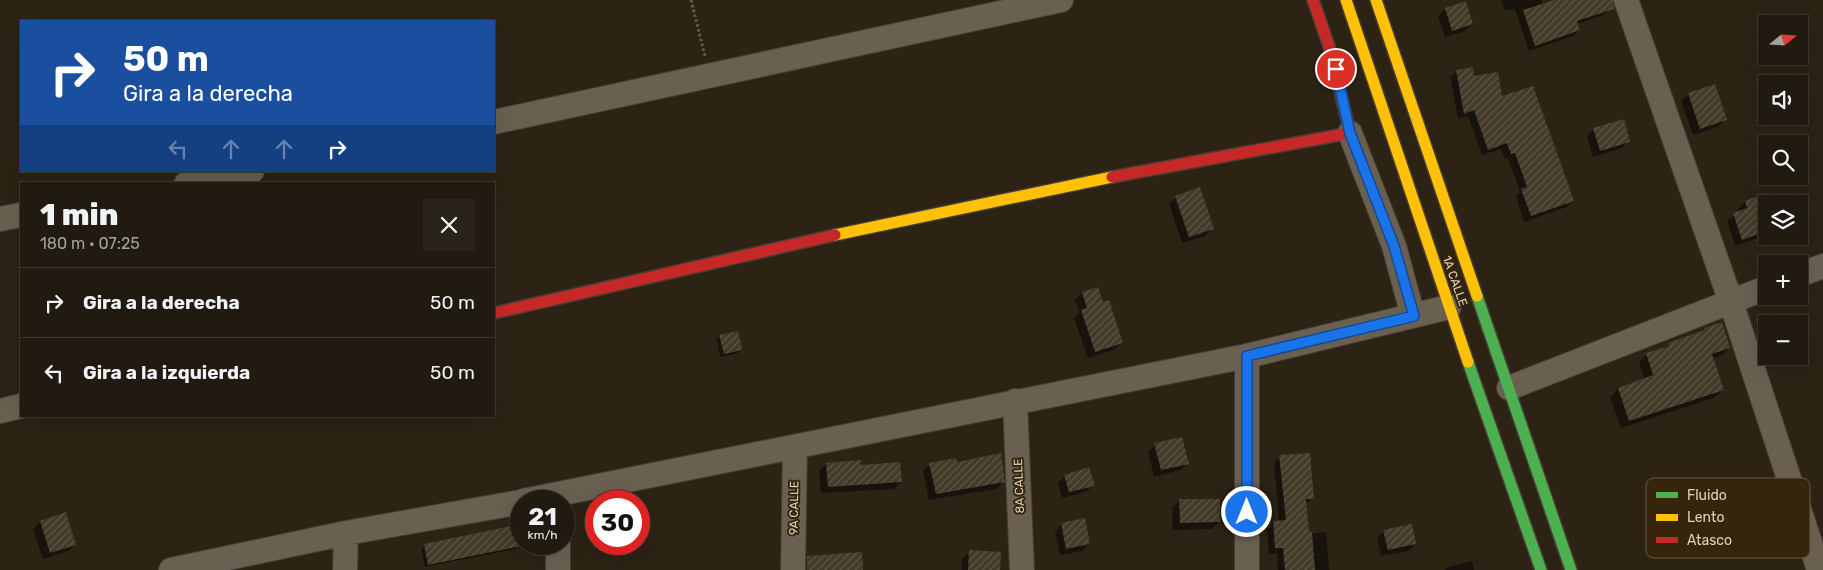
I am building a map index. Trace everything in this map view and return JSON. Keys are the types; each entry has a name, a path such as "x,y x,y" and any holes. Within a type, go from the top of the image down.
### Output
{"main road":[{"path":"495,313 754,252 1062,186 1350,133 1336,69 1322,20 1313,0"},
{"name":"1A CALLE","path":"1346,0 1449,307 1541,570"},
{"name":"1A CALLE","path":"1376,0 1571,570"}],"street":[{"path":"495,122 1061,0"},
{"path":"1626,0 1731,302 1789,478"},
{"path":"1350,133 1394,246 1414,316"},
{"path":"196,182 247,172"},
{"path":"0,219 20,215"},
{"path":"1808,272 1823,266"},
{"path":"1509,388 1758,291"},
{"path":"575,494 1015,401 1247,356 1449,307"},
{"path":"1247,356 1247,570"},
{"name":"8A CALLE","path":"1015,401 1022,570"},
{"path":"0,410 20,406"},
{"name":"9A CALLE","path":"793,570 795,447"},
{"path":"171,570 346,533 510,503"},
{"path":"345,570 346,533"},
{"path":"1810,543 1819,570"},
{"path":"558,555 558,570"}],"path":[{"path":"691,0 699,38 712,75"}],"building":[{"path":"1554,0 1613,0 1614,9 1577,21 1580,30 1535,46 1523,10"},
{"path":"1466,1 1473,24 1452,31 1445,8"},
{"path":"1473,67 1474,76 1498,72 1502,96 1533,86 1574,201 1531,216 1521,189 1527,187 1515,153 1511,154 1507,143 1488,150 1474,110 1464,114 1456,70"},
{"path":"1715,84 1727,120 1700,129 1688,93"},
{"path":"1624,119 1630,142 1600,151 1593,128"},
{"path":"1200,187 1214,229 1189,237 1175,196"},
{"path":"1758,196 1758,234 1742,240 1733,213 1747,208 1745,201"},
{"path":"1098,287 1103,302 1109,300 1123,343 1095,352 1081,310 1087,308 1082,292"},
{"path":"1722,322 1730,348 1712,354 1724,390 1629,421 1618,388 1653,375 1646,353 1669,346 1668,343"},
{"path":"738,331 742,350 724,354 719,335"},
{"path":"1182,437 1189,464 1161,470 1154,443"},
{"path":"1001,453 1005,482 936,494 929,463 956,458 957,462"},
{"path":"1310,453 1314,499 1306,499 1309,532 1312,532 1315,570 1285,570 1283,548 1275,548 1273,521 1286,520 1279,455"},
{"path":"861,460 861,465 900,462 902,482 828,487 826,463"},
{"path":"1089,467 1095,486 1069,492 1064,475"},
{"path":"1179,499 1220,499 1220,522 1180,523"},
{"path":"66,512 76,545 50,553 40,521"},
{"path":"1085,518 1090,544 1066,549 1061,523"},
{"path":"1412,524 1416,544 1388,550 1383,530"},
{"path":"510,526 510,548 428,565 424,544"},
{"path":"969,550 1001,552 1000,570 968,570"},
{"path":"862,552 863,570 807,570 807,556"}],"traffic: fast":[{"path":"1477,296 1571,570"},
{"path":"1468,362 1541,570"}],"traffic: slow":[{"path":"1346,0 1468,362"},
{"path":"1376,0 1477,296"},
{"path":"835,235 1112,177"}],"traffic: jam":[{"path":"1112,177 1350,133 1330,49 1313,0"},
{"path":"495,313 835,235"}],"route":[{"path":"1247,512 1247,356 1414,316 1394,246 1350,133 1336,69"}]}
